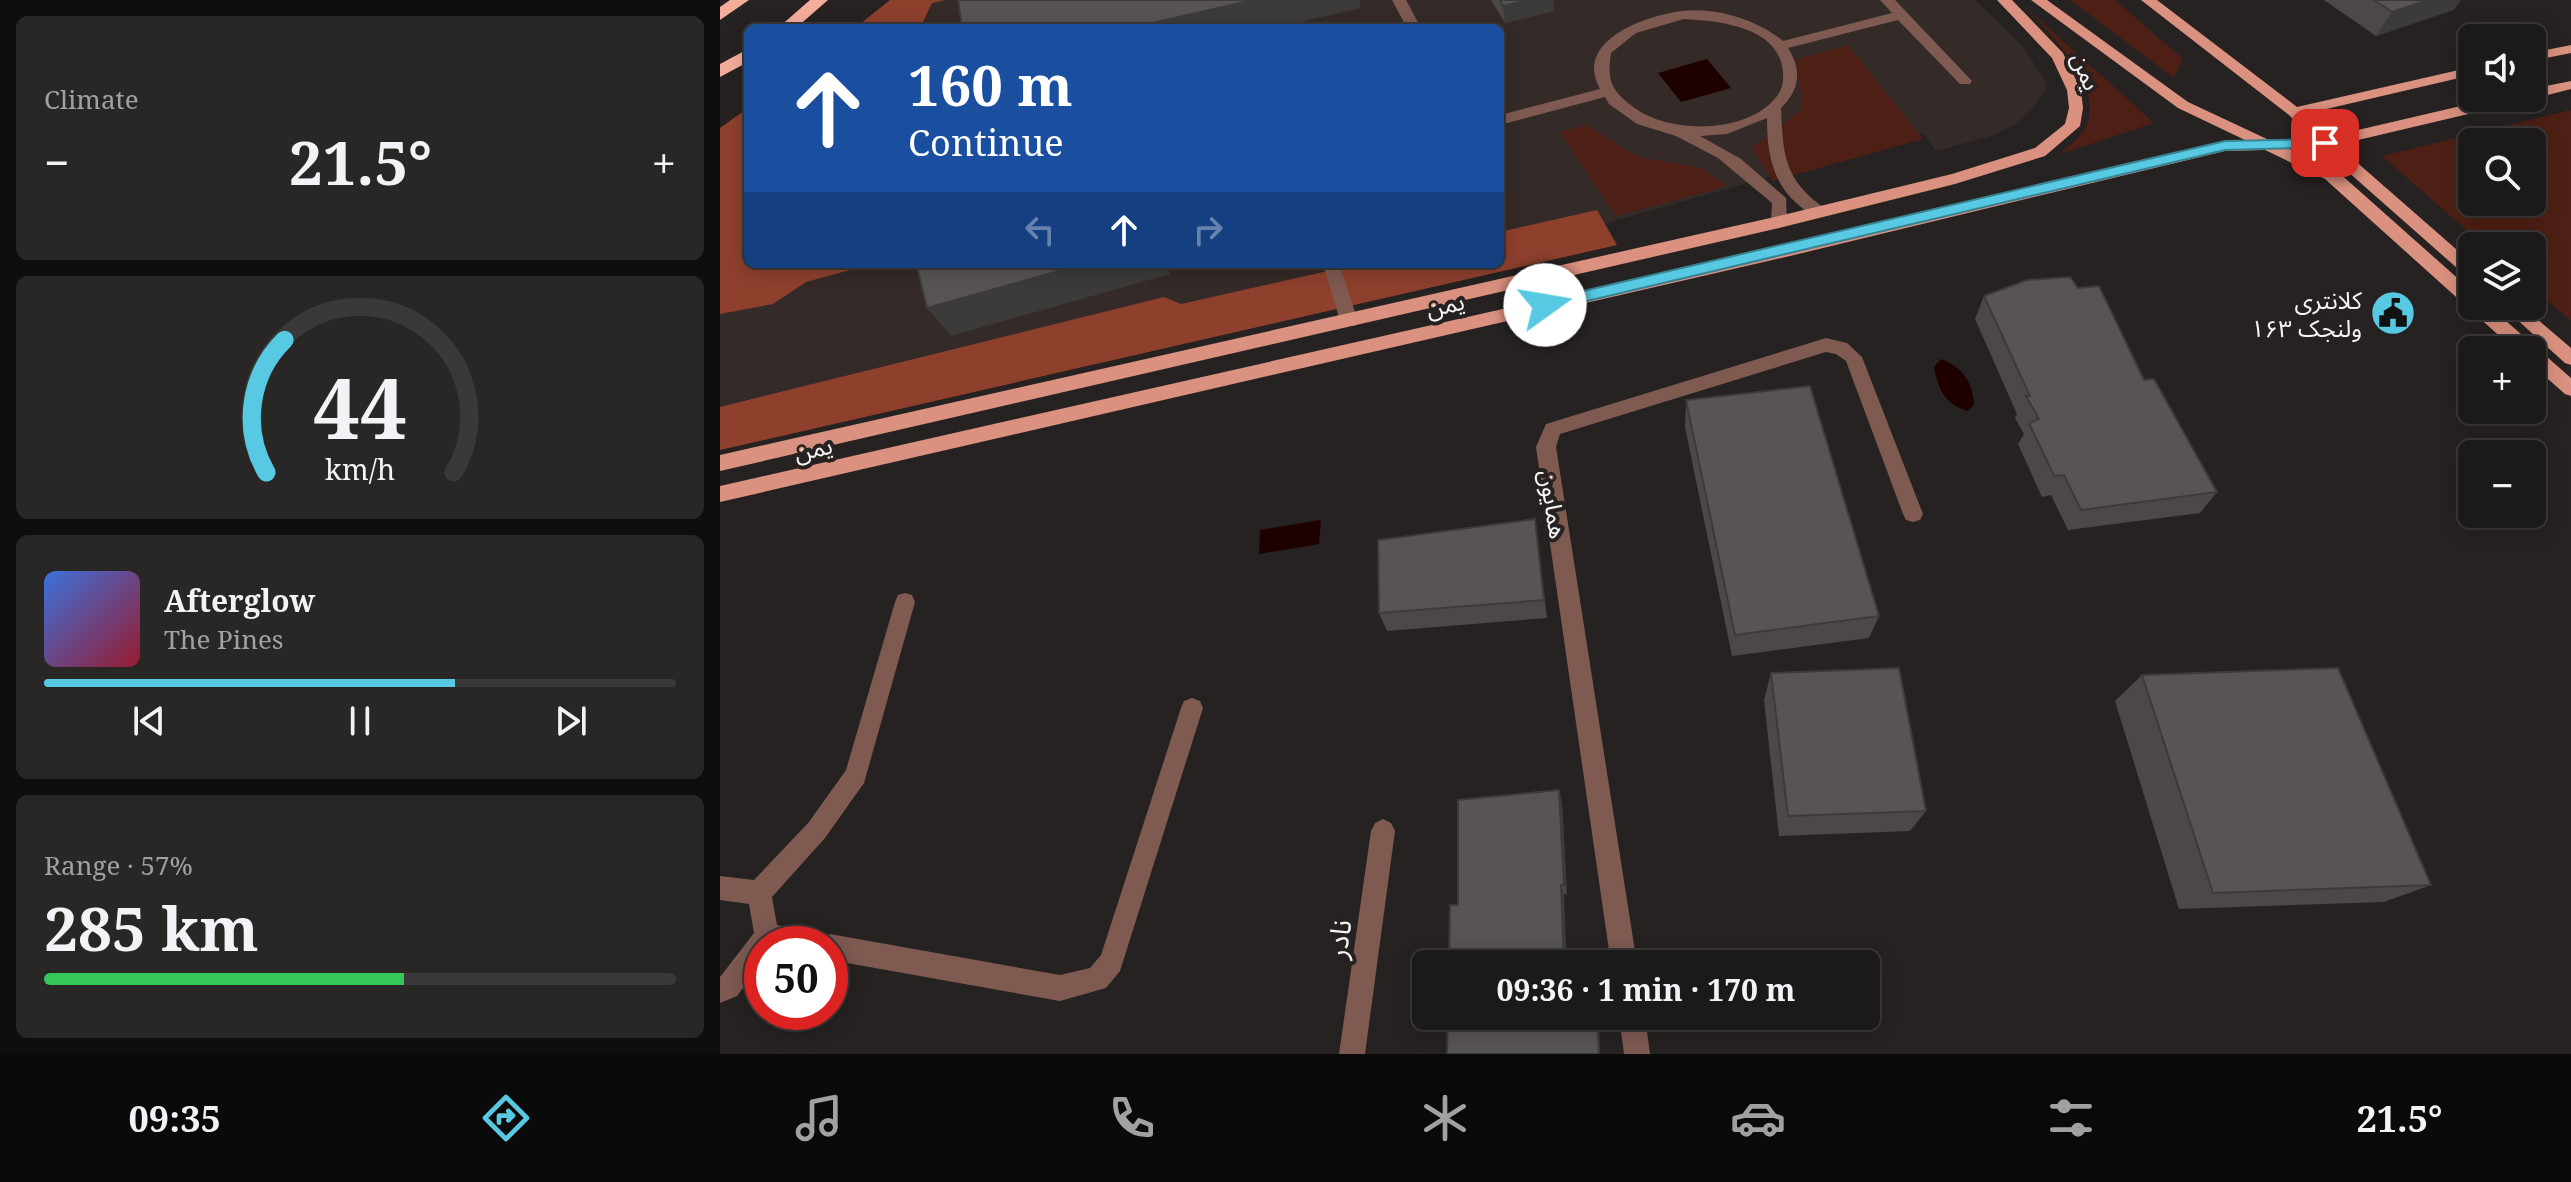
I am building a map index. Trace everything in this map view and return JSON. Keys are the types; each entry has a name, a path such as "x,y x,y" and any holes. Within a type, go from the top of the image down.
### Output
{"highway":[{"path":"720,15 741,0"},
{"path":"791,24 820,0"},
{"path":"720,72 744,57"}],"main road":[{"name":"یمن","path":"720,463 1779,222 1955,179 2040,152 2072,126 2076,108 2074,90 2058,56 2004,0"},
{"path":"2038,0 2183,105 2331,175 2458,288"},
{"path":"2148,0 2294,112 2458,260"},
{"path":"2546,54 2571,49"},
{"path":"2294,112 2458,74"},
{"path":"2546,91 2571,85"},
{"path":"2325,143 2458,112"},
{"name":"یمن","path":"720,494 1790,250 2225,146 2325,143"},
{"path":"2494,320 2511,336"},
{"path":"2527,320 2571,358"},
{"path":"2546,367 2571,389"}],"street":[{"path":"1399,0 1412,24"},
{"path":"1887,0 1965,81"},
{"path":"1668,129 1698,132 1727,129 1753,121 1774,108 1786,94 1791,78 1788,62 1779,46 1762,32 1739,22 1712,16 1684,15 1657,19 1633,27 1614,40 1603,56 1599,74 1605,92 1619,108 1630,114 1722,152 1747,168 1780,202 1779,222"},
{"path":"1779,46 1901,15"},
{"path":"1504,119 1605,92"},
{"path":"1774,108 1774,145 1780,172 1796,198 1818,212"},
{"path":"1332,268 1349,321"},
{"name":"همایون","path":"1622,950 1546,447 1553,429 1826,345 1841,348 1853,357 1913,514"},
{"path":"759,893 817,830 856,775 905,602"},
{"path":"848,950 1060,988 1097,979 1111,962 1192,708"},
{"name":"نادر","path":"1352,1054 1383,831"},
{"path":"720,888 759,893"},
{"path":"759,893 765,926"},
{"path":"720,990 728,987 744,966"},
{"path":"1634,1030 1637,1054"}],"shaded area":[{"path":"890,0 1975,0 2022,45 2048,85 2035,106 2018,123 1991,136 1936,151 1923,133 1504,250 1504,24 860,24"},
{"path":"890,0 945,0 932,3 922,24 860,24"},
{"path":"2070,0 2115,0 2183,59 2174,78"},
{"path":"2021,3 2154,123 2060,154 2083,132 2089,115 2089,98 2072,62"},
{"path":"1848,45 1923,139 1773,181 1752,148 1802,109 1797,59"},
{"path":"1707,59 1731,88 1681,102 1658,73"},
{"path":"2571,110 2571,321 2546,299 2546,232 2469,232 2382,156 2458,138 2458,216 2546,216 2546,128 2497,128"},
{"path":"744,111 744,268 1430,268 720,446 720,128"},
{"path":"744,111 744,268 857,268 806,282 773,304 720,314 720,128"},
{"path":"1586,125 1638,157 1702,168 1727,186 1616,216 1560,132"},
{"path":"1597,210 1617,245 720,450 720,407 1164,297 1181,304 1341,268 1504,268 1504,231"},
{"path":"1941,359 1955,366 1969,382 1974,405 1968,411 1954,405 1940,389 1934,367"},
{"path":"1321,520 1319,544 1259,554 1260,530"}],"building":[{"path":"958,0 1253,0 1148,24 961,24"},
{"path":"1500,0 1527,0 1503,6"},
{"path":"2374,0 2428,0 2392,12"},
{"path":"917,268 1070,268 927,308"},
{"path":"2070,277 2078,288 2099,286 2144,380 2154,379 2217,492 2081,510 2064,475 2054,476 2029,423 2039,419 2026,396 2030,396 1984,296 2027,280"},
{"path":"1810,386 1879,616 1735,635 1686,400"},
{"path":"1535,519 1544,600 1379,613 1378,540"},
{"path":"1899,668 1926,811 1788,816 1771,673"},
{"path":"2338,668 2431,885 2213,893 2142,675"},
{"path":"1559,790 1563,950 1449,950 1450,905 1458,905 1458,800"},
{"path":"1448,1030 1598,1030 1599,1054 1447,1054"}],"place":[{"name":"کلانتری ۱۶۳ ولنجک","path":"2393,313"}],"route":[{"path":"1545,305 2225,146 2325,143"}]}
